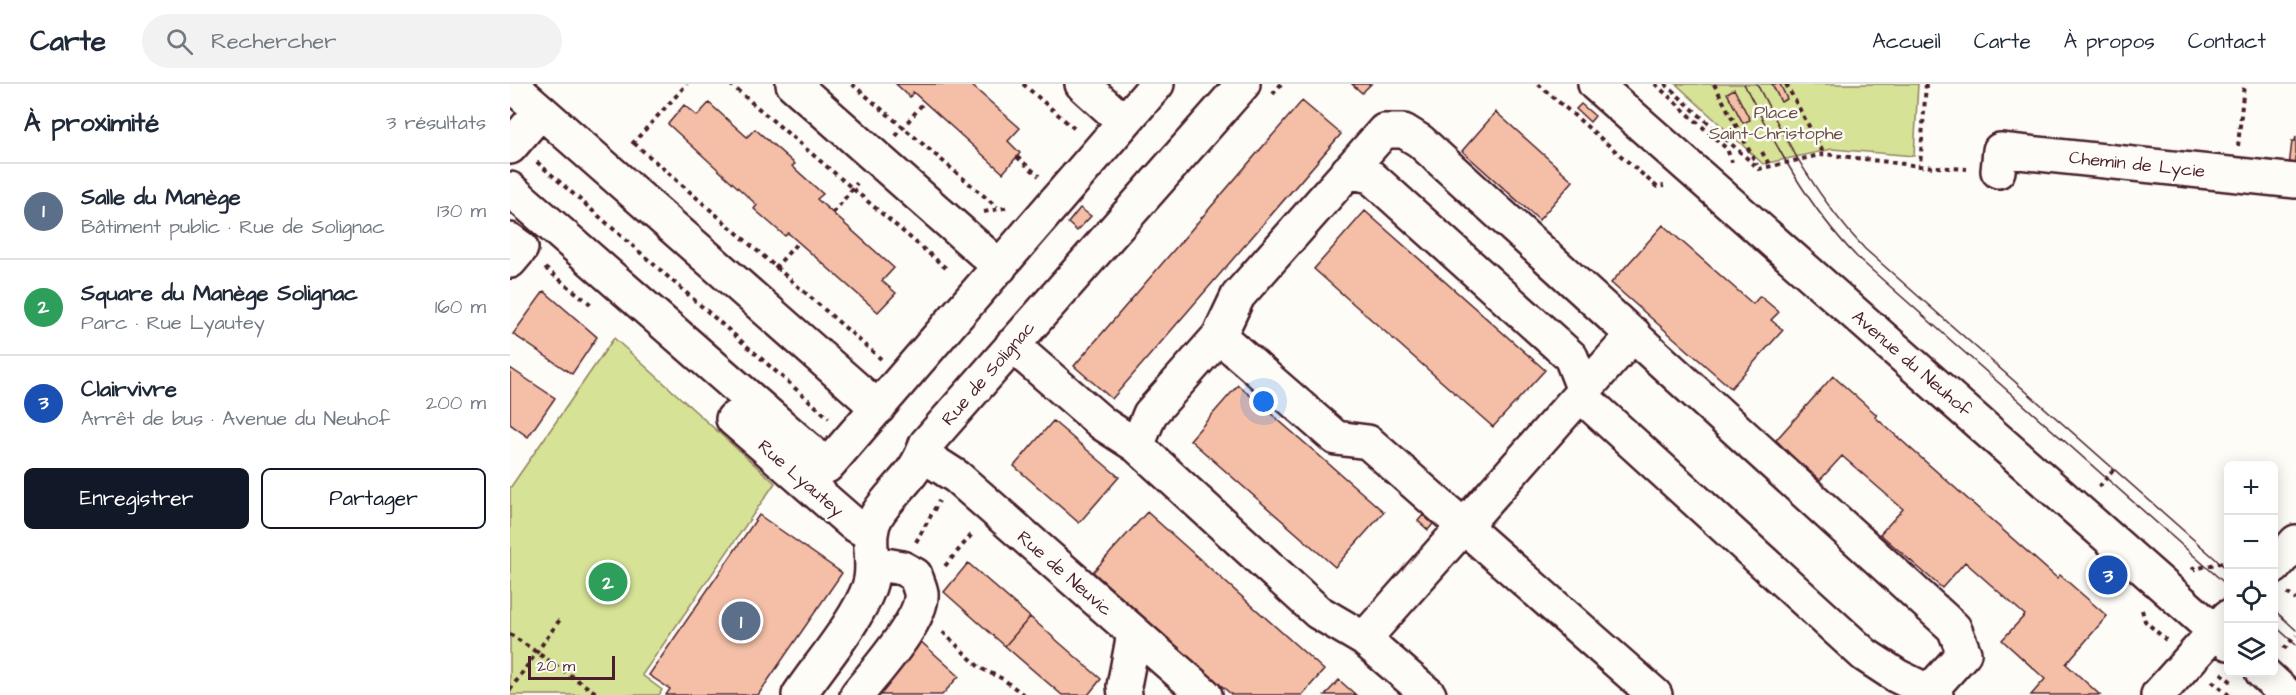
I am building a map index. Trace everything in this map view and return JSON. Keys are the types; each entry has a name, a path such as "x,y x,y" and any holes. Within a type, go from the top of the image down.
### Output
{"street":[{"path":"510,84 878,408"},
{"path":"793,84 1000,267"},
{"path":"1082,84 1125,122"},
{"path":"510,189 827,466 1157,84"},
{"name":"Rue de Solignac","path":"799,695 863,601 870,586 877,515 915,471 926,444 1243,84"},
{"name":"Avenue du Neuhof","path":"1594,84 2224,630"},
{"path":"522,154 541,111"},
{"path":"1137,446 1150,414 1219,336 1238,296 1384,130 1404,131 1420,141 1634,334 1954,628 1964,652 1931,693 1897,676 1866,655 1588,403 1582,392 1571,357 1370,176 1348,171"},
{"name":"Chemin de Lycie","path":"1998,171 2000,150 2296,182"},
{"path":"1364,639 1634,334"},
{"path":"1219,336 1336,438 1368,442 1655,695"},
{"path":"1012,345 1103,424 1137,446 1318,612 1364,639 1429,695"},
{"name":"Rue Lyautey","path":"733,419 872,549"},
{"name":"Rue de Neuvic","path":"923,455 957,477 1205,695"},
{"path":"2278,562 2296,542"},
{"path":"857,695 910,624 920,601 915,575 872,549"},
{"path":"2158,695 2224,630"},
{"path":"1125,695 1124,686 1134,634"},
{"path":"2267,677 2287,695"}],"path":[{"path":"730,84 947,269"},
{"path":"852,84 997,207"},
{"path":"1023,84 1080,134"},
{"path":"1665,84 1759,169"},
{"path":"1714,84 1759,169"},
{"path":"1786,84 1824,154"},
{"path":"1920,166 1926,84"},
{"path":"2235,175 2244,84"},
{"path":"633,143 882,359"},
{"path":"1762,152 1770,166"},
{"path":"522,154 832,422"},
{"path":"1759,169 1824,154 1920,166 1998,171"},
{"path":"1017,157 1041,178"},
{"path":"993,509 920,601 980,668 1003,679 1024,695"},
{"path":"2187,563 2195,569 2224,562"},
{"path":"510,690 561,618"},
{"path":"510,634 599,695"}],"green space":[{"name":"Place Saint-Christophe","path":"1676,84 1918,84 1914,156 1832,149 1763,164"},
{"path":"614,338 775,483 642,675 662,690 659,695 510,695 510,488"}],"building":[{"path":"896,84 970,84 1020,128 1008,141 1020,153 1003,173 913,92 910,97"},
{"path":"1352,84 1371,84 1362,93"},
{"path":"1772,84 1780,84 1787,99 1781,102"},
{"path":"1734,89 1750,120 1743,123 1727,93"},
{"path":"1302,101 1341,134 1112,399 1074,366"},
{"path":"709,103 747,137 755,129 795,164 792,166 823,194 817,199 894,268 882,281 896,293 878,312 788,233 785,236 754,209 757,205 668,124 684,105 697,116"},
{"path":"1581,104 1595,116 1590,122 1576,109"},
{"path":"1496,112 1573,181 1539,220 1462,151"},
{"path":"2296,136 2296,167 2289,167 2292,141 2295,141"},
{"path":"1080,208 1091,216 1077,231 1068,223"},
{"path":"1365,211 1545,370 1493,427 1314,269"},
{"path":"1663,225 1753,304 1760,296 1779,312 1771,320 1783,330 1731,388 1611,283"},
{"path":"544,291 597,337 572,374 513,334"},
{"path":"510,368 555,398 528,437 510,424"},
{"path":"1833,376 1877,415 1875,417 2057,578 2060,575 2107,616 2066,664 2100,695 2031,695 2045,679 2002,640 2025,615 1965,562 1942,588 1880,534 1903,509 1842,456 1820,480 1805,467 1799,468 1790,461 1789,453 1776,440"},
{"path":"1238,385 1384,512 1335,567 1190,440"},
{"path":"1053,421 1119,477 1079,523 1014,466"},
{"path":"1147,512 1324,670 1302,695 1232,695 1093,572"},
{"path":"759,515 842,573 758,695 666,695 670,689 649,675"},
{"path":"1423,515 1433,524 1428,530 1418,521"},
{"path":"968,563 1030,617 1005,646 944,592"},
{"path":"1030,617 1101,679 1088,695 1062,695 1005,646"},
{"path":"918,639 959,676 942,695 868,695"},
{"path":"1339,680 1356,695 1325,695"}],"tram line":[{"path":"1744,84 1781,153 1808,197 1839,238 1857,257 2224,582"},
{"path":"1757,84 1805,171 1848,231 1865,249 2227,569"},
{"path":"2278,614 2296,630"},
{"path":"2278,629 2296,645"}],"place":[{"name":"Clairvivre","path":"2108,575"},
{"name":"Square du Manège Solignac","path":"608,582"},
{"name":"Salle du Manège","path":"741,621"}]}
